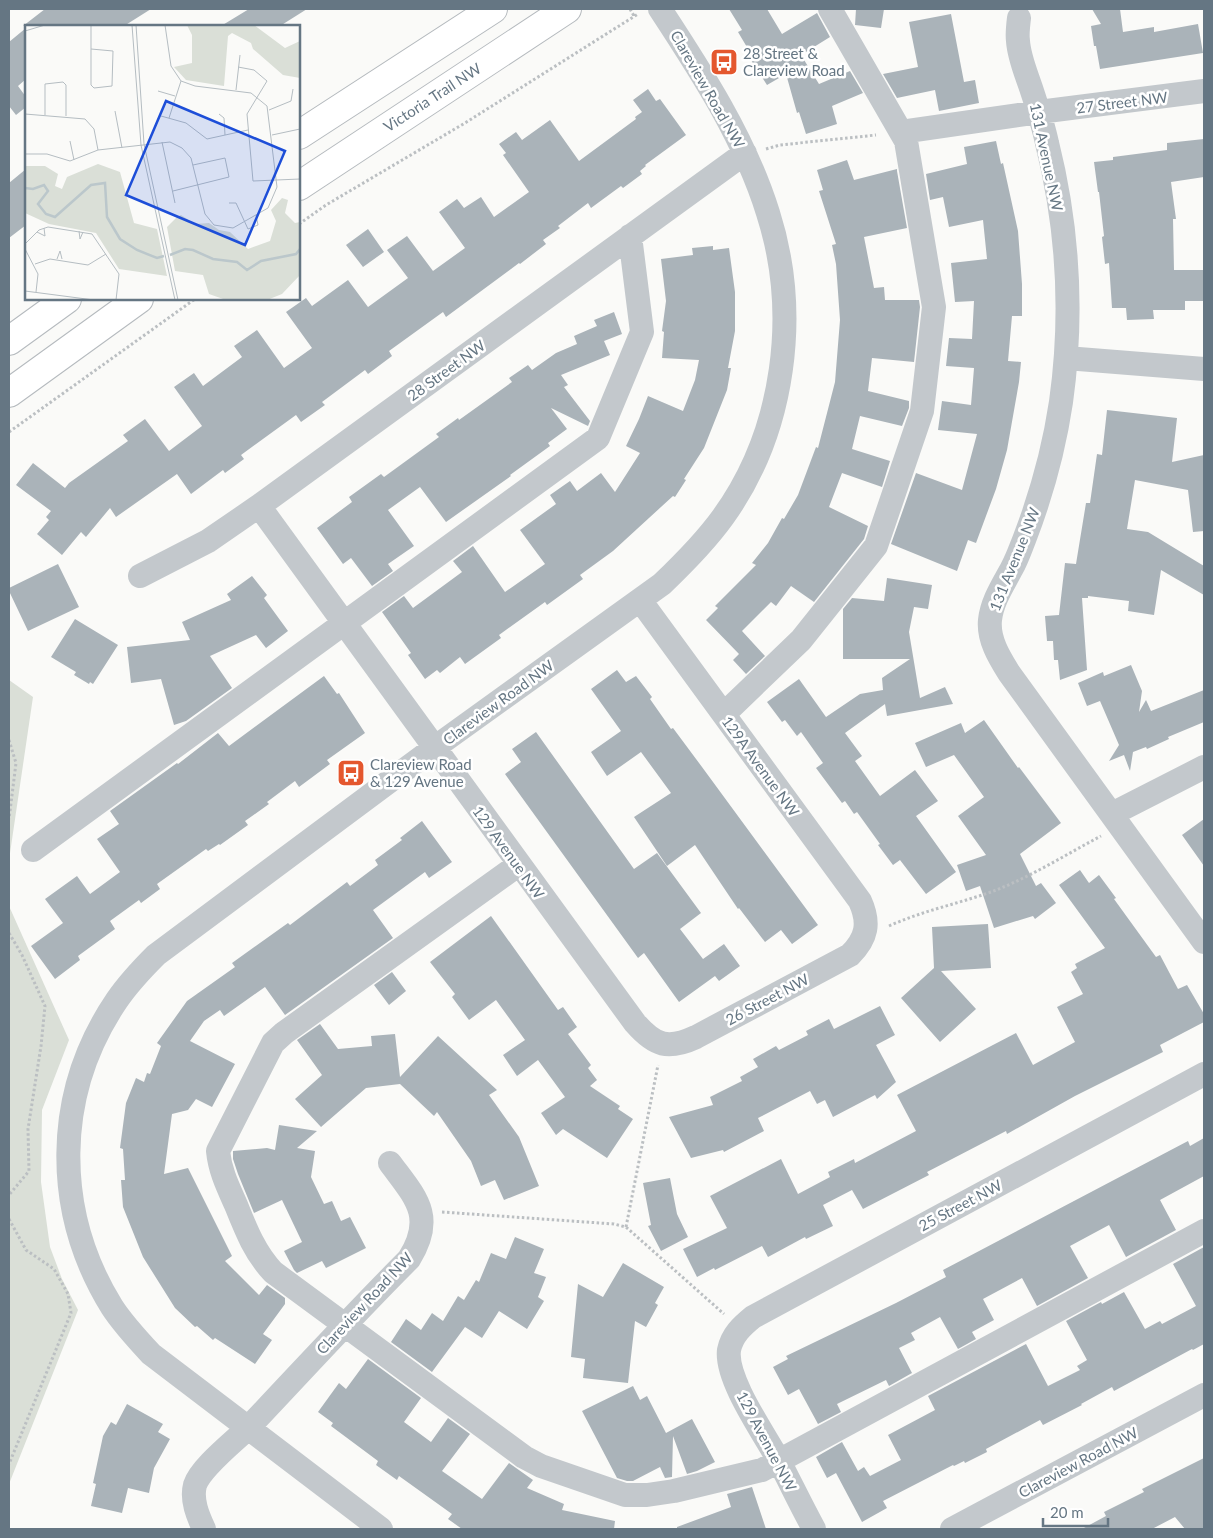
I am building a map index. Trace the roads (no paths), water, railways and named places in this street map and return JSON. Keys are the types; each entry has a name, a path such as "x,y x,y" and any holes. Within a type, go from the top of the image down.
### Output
{"main road":[{"path":"300,134 493,9"},
{"name":"Victoria Trail NW","path":"300,185 567,9"},
{"path":"9,341 66,300"},
{"path":"9,393 138,300"}],"street":[{"path":"724,714 801,640 876,546 922,411 934,307 906,141 830,9"},
{"name":"Clareview Road NW","path":"378,1528 150,1354 113,1308 98,1283 86,1256 77,1228 71,1199 68,1169 68,1140 72,1110 78,1081 101,1025 117,1000 156,955 434,748 662,584 684,563 724,515 754,461 766,432 775,402 781,370 785,307 777,244 768,213 745,153 724,111 700,71 650,11"},
{"name":"131 Avenue NW","path":"1019,18 1017,40 1020,57 1039,112 1054,172 1068,297 1066,358 1061,402 1043,484 1016,559 992,608 990,634 995,648 1009,672 1204,942"},
{"name":"27 Street NW","path":"902,132 1204,91"},
{"name":"28 Street NW","path":"140,576 208,541 259,506 745,153"},
{"path":"33,850 598,438 642,332 630,236"},
{"path":"1066,358 1204,369"},
{"name":"129 Avenue NW","path":"259,506 634,1023 646,1035 662,1044"},
{"name":"129A Avenue NW","path":"640,600 860,902 865,913 866,925 863,937"},
{"path":"1117,820 1204,767"},
{"path":"518,865 284,1033 273,1043 218,1151 220,1168 254,1247 273,1272 524,1457 541,1466 625,1495 647,1495 674,1491 762,1470 1204,1231"},
{"name":"26 Street NW","path":"662,1044 680,1043 696,1037 840,961 858,946 863,937"},
{"name":"25 Street NW","path":"729,1350 740,1328 753,1317 1204,1074"},
{"name":"Clareview Road NW","path":"204,1529 194,1500 195,1485 206,1468 247,1429 343,1325 409,1259 417,1246 421,1226 421,1211 412,1194 390,1163"},
{"name":"129 Avenue NW","path":"729,1350 730,1362 740,1391 814,1529"},
{"name":"Clareview Road NW","path":"952,1529 1204,1395"}],"place":[{"name":"28 Street & Clareview Road","path":"724,62"},
{"name":"Clareview Road & 129 Avenue","path":"351,773"}]}
